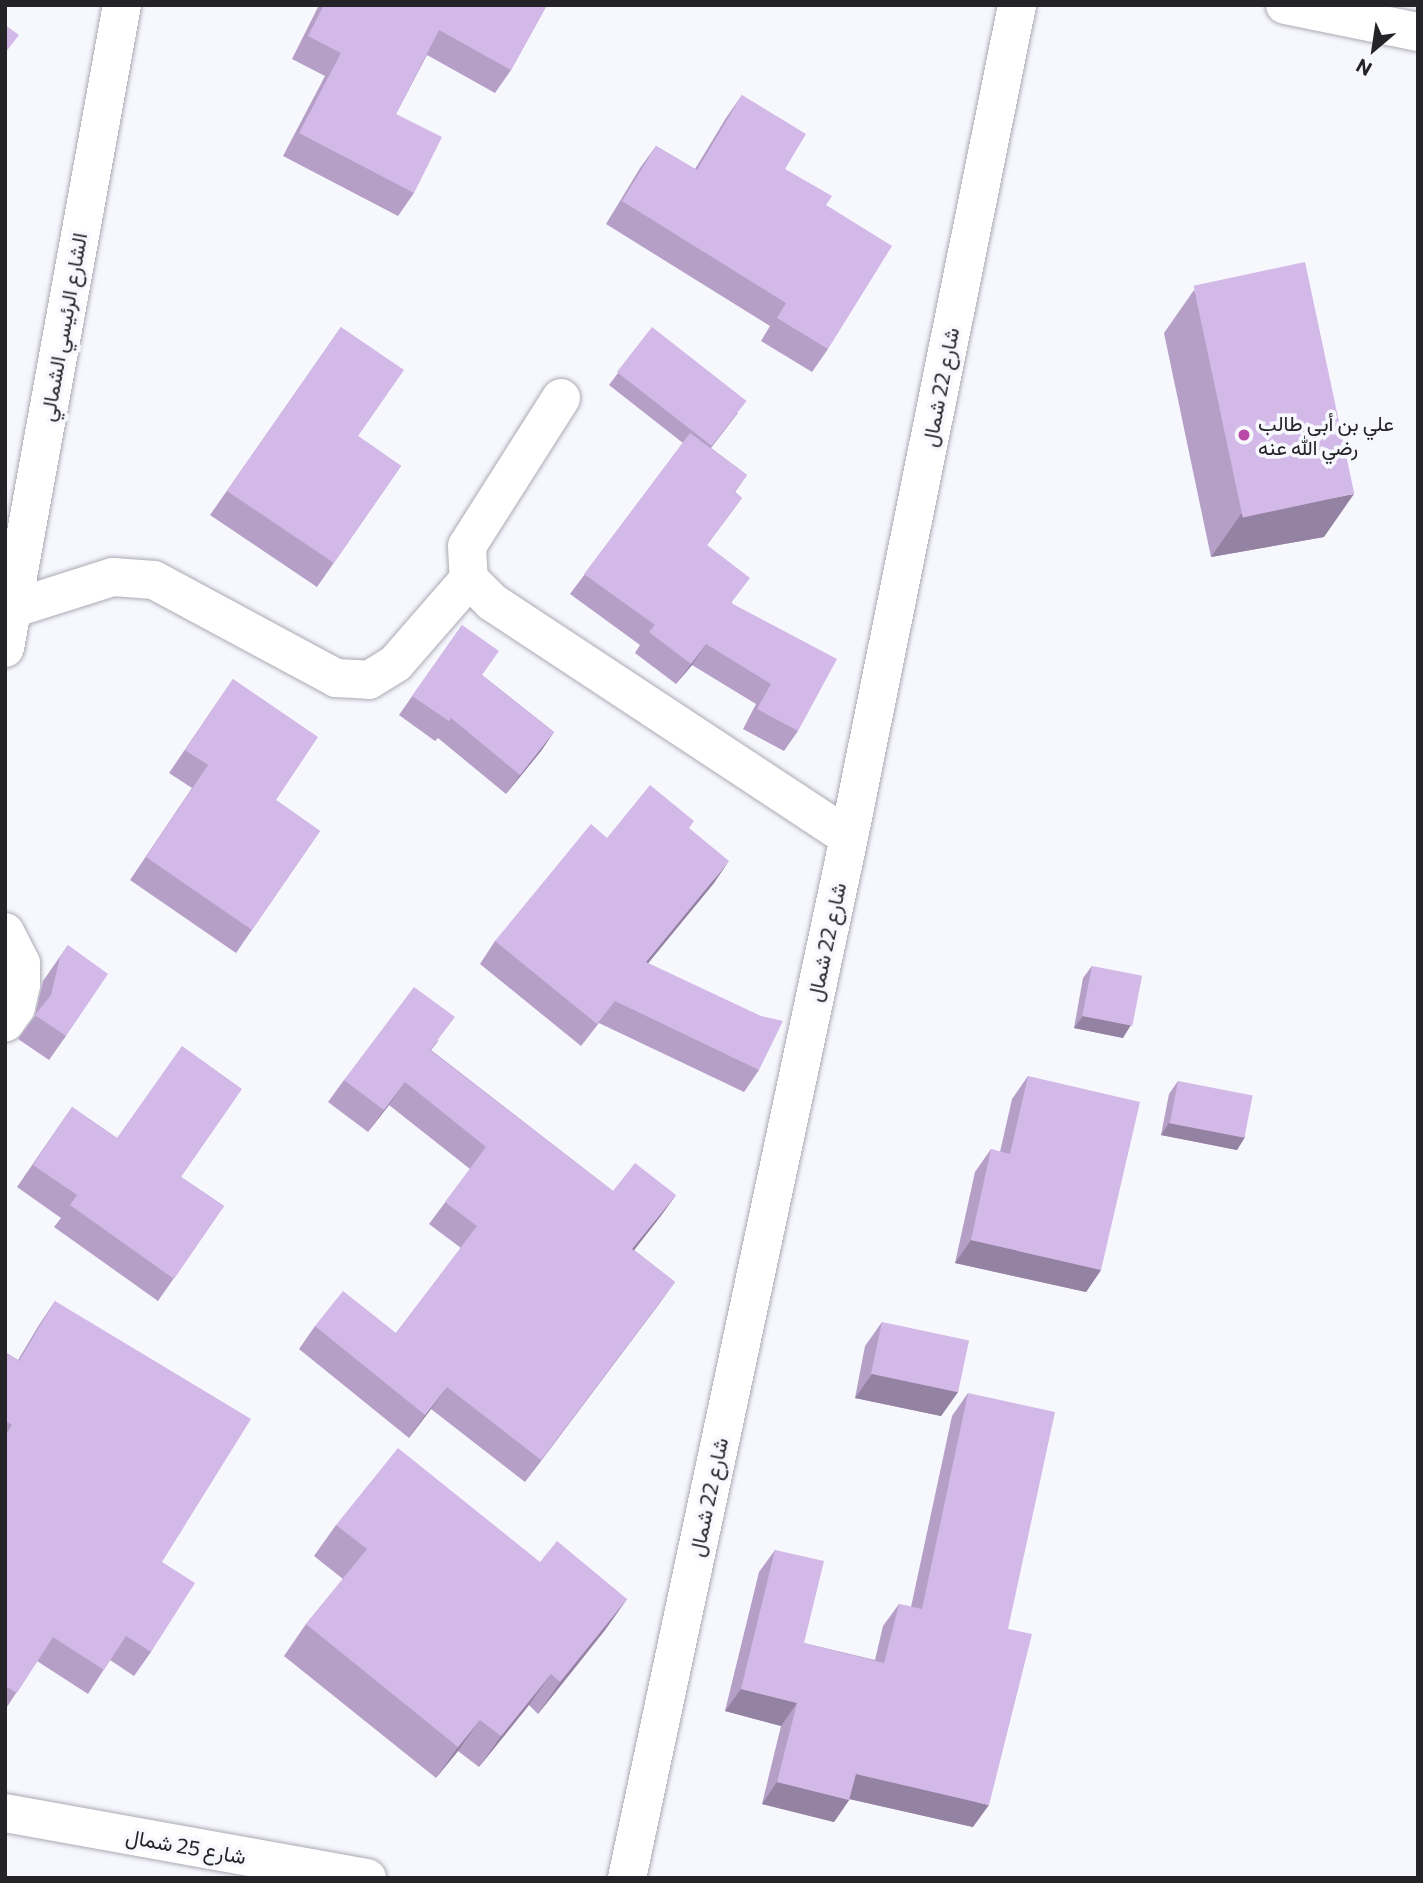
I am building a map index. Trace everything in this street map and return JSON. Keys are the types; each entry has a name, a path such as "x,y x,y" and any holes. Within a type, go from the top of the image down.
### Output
{"street":[{"name":"الشارع الرئيسي الشمالي","path":"5,648 122,5"},
{"name":"شارع 22 شمال","path":"627,1878 849,837 1017,5"},
{"path":"1285,5 1418,32"},
{"path":"561,398 467,546 469,579 492,601 849,837"},
{"path":"12,609 113,578 154,580 174,587 336,678 369,680 396,663 469,579"},
{"path":"5,932 21,962 21,985 16,1007 5,1023"},
{"name":"شارع 25 شمال","path":"5,1814 367,1878"}],"building":[{"path":"324,5 547,5 511,70 439,30 396,114 442,137 414,193 299,133 341,53 308,36"},
{"path":"5,25 19,35 5,53"},
{"path":"742,95 806,134 785,169 832,196 826,205 892,246 828,349 777,318 786,303 622,201 656,146 697,170"},
{"path":"1305,262 1354,494 1243,518 1193,286"},
{"path":"341,327 404,370 358,436 401,466 334,563 227,491"},
{"path":"652,327 747,401 711,446 617,372"},
{"path":"690,433 747,475 734,492 742,498 707,545 750,578 731,603 837,659 798,731 757,709 771,684 706,644 691,664 649,632 655,625 584,574"},
{"path":"462,625 499,651 482,675 554,732 520,775 451,718 449,721 412,696"},
{"path":"233,679 318,737 276,800 320,831 252,930 146,857 208,765 185,750"},
{"path":"650,785 694,821 689,828 729,861 646,962 761,1016 783,1021 759,1070 615,1001 597,1024 495,941 591,824 607,838"},
{"path":"68,945 108,974 66,1036 35,1015 51,995 60,957"},
{"path":"1092,966 1142,976 1132,1026 1082,1016"},
{"path":"414,987 455,1017 430,1050 613,1191 635,1163 676,1195 632,1249 675,1282 541,1460 447,1387 425,1415 315,1326 343,1291 396,1333 477,1226 445,1202 486,1147 405,1082 384,1110 344,1080"},
{"path":"182,1046 242,1089 181,1177 224,1206 174,1279 70,1205 77,1195 33,1165 72,1107 117,1138"},
{"path":"1028,1076 1140,1102 1101,1270 971,1240 991,1149 1010,1154"},
{"path":"1178,1081 1253,1096 1244,1138 1170,1123"},
{"path":"55,1301 251,1419 162,1562 195,1583 151,1652 126,1636 104,1670 53,1637 17,1693 5,1686 5,1436 12,1425 5,1421 5,1352 19,1361"},
{"path":"882,1322 969,1341 958,1392 871,1374"},
{"path":"968,1393 1055,1412 1008,1629 1032,1634 989,1805 856,1774 849,1800 777,1782 797,1703 741,1689 775,1550 824,1561 804,1643 884,1663 899,1604 922,1609"},
{"path":"398,1448 540,1562 557,1541 627,1599 560,1682 551,1674 501,1736 480,1720 458,1747 306,1624 367,1549 336,1525"}],"place":[{"name":"علي بن أبي طالب رضي الله عنه","path":"1244,435"}]}
